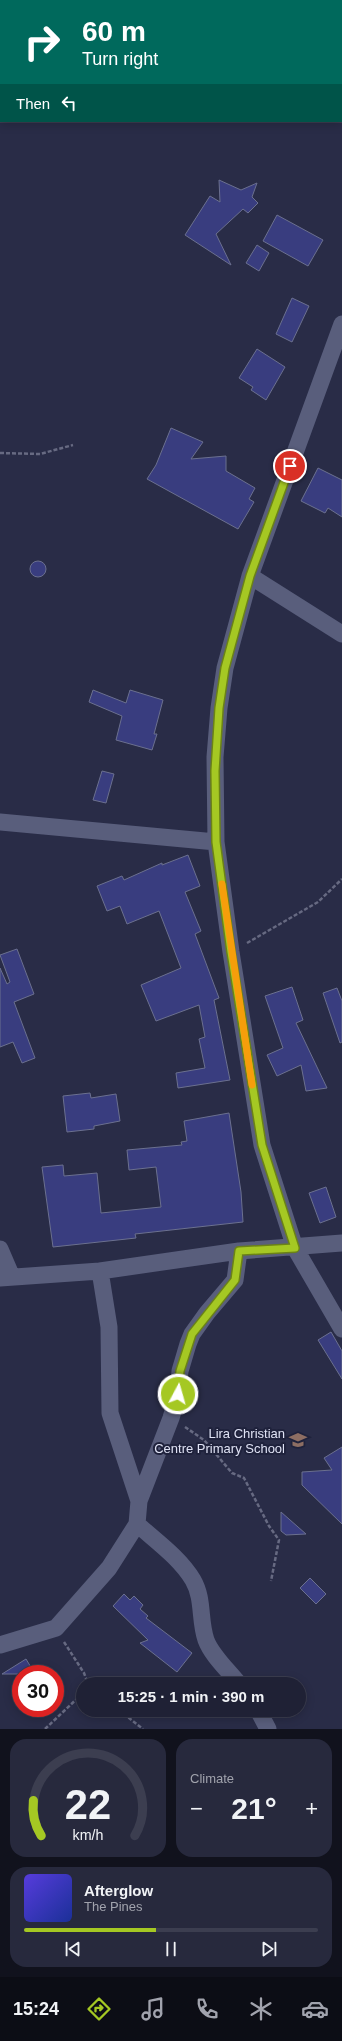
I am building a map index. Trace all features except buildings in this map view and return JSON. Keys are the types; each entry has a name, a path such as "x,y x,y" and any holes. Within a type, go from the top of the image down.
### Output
{"street":[{"path":"342,324 250,576 225,668 219,708 215,757 216,842 231,952 262,1145 295,1248 342,1329"},
{"path":"250,576 342,634"},
{"path":"0,822 216,842"},
{"path":"0,1250 6,1278 100,1271 239,1251 295,1248 342,1243"},
{"path":"0,1644 56,1628 109,1568 137,1524 139,1501 171,1418 178,1394 180,1371 188,1344 192,1334 207,1313 235,1280 239,1251"},
{"path":"100,1271 109,1326 110,1413 139,1501"},
{"path":"137,1524 183,1565 193,1580 199,1592 206,1639 212,1651 232,1677"},
{"path":"262,1717 268,1729"}],"path":[{"path":"0,453 40,454 73,445"},
{"path":"231,952 318,902 342,879"},
{"path":"171,1418 204,1440 232,1473 244,1478 269,1526 279,1540 271,1582"},
{"path":"56,1628 85,1677"},
{"path":"45,1729 76,1700"},
{"path":"128,1717 144,1729"}],"slow traffic":[{"path":"222,884 252,1085"}],"place":[{"name":"Lira Christian Centre Primary School","path":"298,1440"}],"route":[{"path":"178,1394 180,1371 192,1334 207,1313 225,1294 235,1280 238,1271 239,1251 295,1248 262,1145 231,952 216,842 215,771 219,708 225,668 250,576 290,466"}]}
